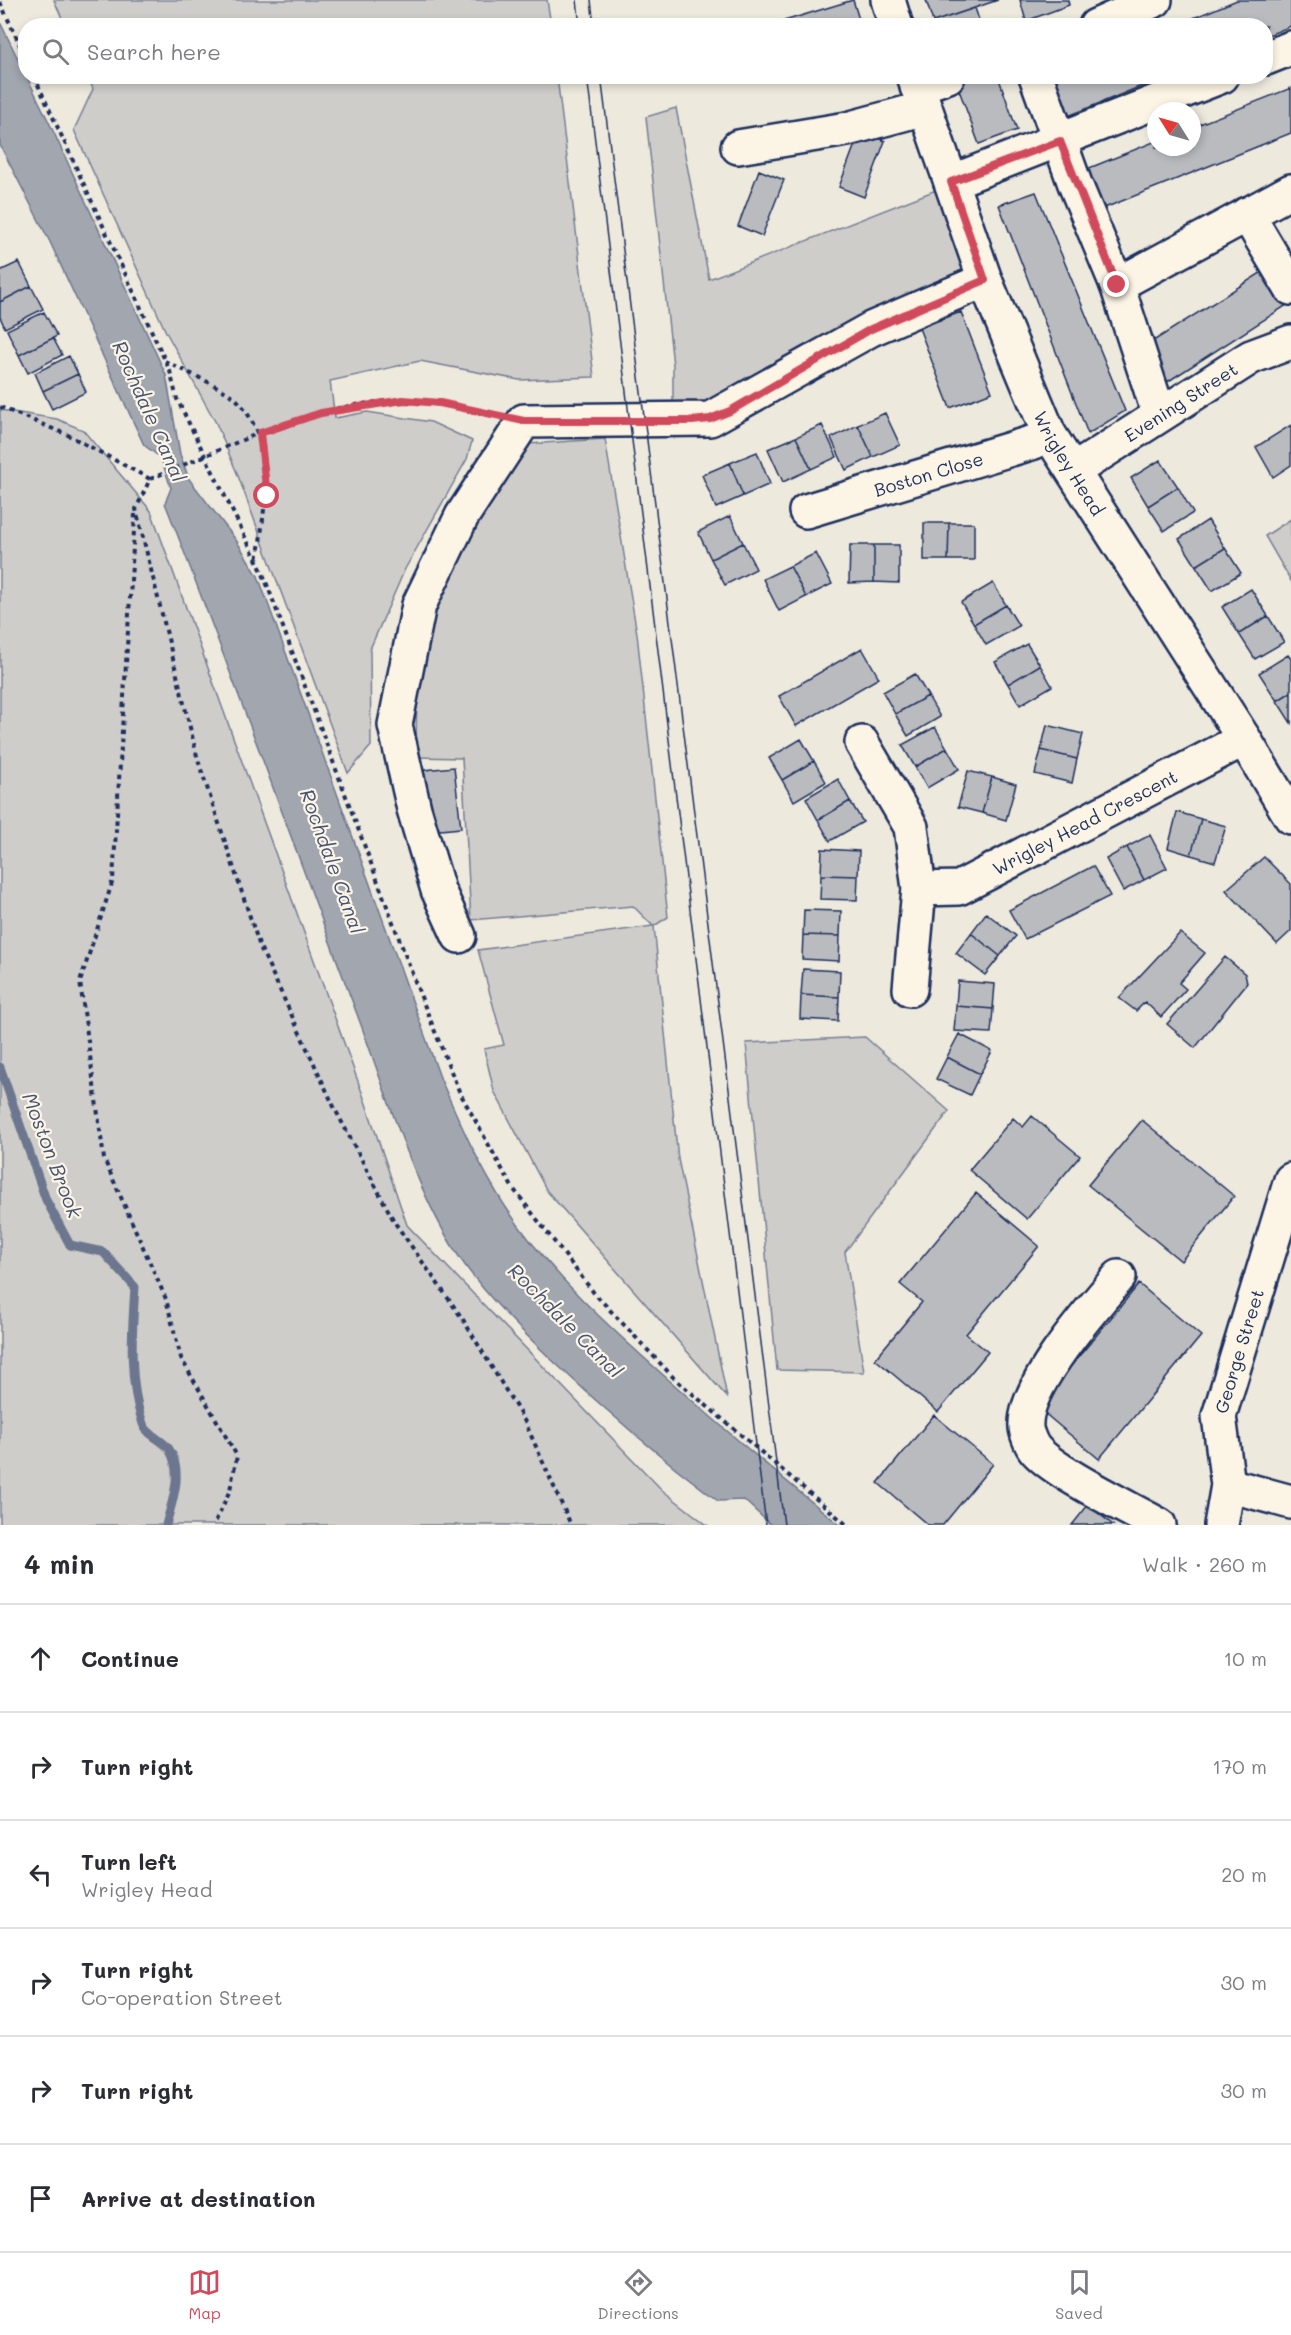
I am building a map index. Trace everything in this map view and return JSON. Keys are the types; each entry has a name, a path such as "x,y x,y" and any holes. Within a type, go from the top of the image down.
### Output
{"street":[{"path":"888,0 894,18"},
{"path":"1090,0 1093,18"},
{"path":"1113,18 1155,0"},
{"path":"1273,55 1291,48"},
{"path":"1039,84 1117,285 1154,399 1161,412"},
{"path":"951,182 1202,84"},
{"path":"738,147 847,129 919,90"},
{"name":"Wrigley Head","path":"919,90 985,280 1049,434 1244,739 1280,773 1291,817"},
{"path":"1117,285 1291,191"},
{"path":"1247,214 1291,288"},
{"path":"459,936 438,890 414,809 395,725 419,605 462,516 524,421 710,419 871,329 985,280"},
{"name":"Evening Street","path":"1073,471 1161,412 1251,357 1291,342"},
{"name":"Boston Close","path":"807,511 1034,442 1049,434"},
{"name":"Wrigley Head Crescent","path":"919,889 959,888 1244,739"},
{"path":"862,743 911,827 919,889 910,989"},
{"name":"George Street","path":"1221,1525 1228,1485 1219,1416 1291,1180"},
{"path":"1119,1276 1071,1336 1032,1395 1025,1428 1035,1449 1057,1468 1159,1525"},
{"path":"1228,1485 1291,1502"}],"path":[{"path":"0,2 18,41"},
{"path":"38,84 165,360 177,399 256,561 459,1091 512,1187 594,1293 674,1378 848,1525"},
{"path":"165,360 237,400 260,433 267,496 256,561"},
{"path":"214,1525 230,1491 237,1456 182,1358 166,1299 104,1159 80,982 113,880 136,509 150,478 260,433 321,413 403,400 440,403 524,421"},
{"path":"0,407 68,435 150,478"},
{"path":"136,509 198,760 260,947 336,1111 395,1223 462,1318 525,1422 571,1525"}],"shaded area":[{"path":"54,0 547,0 550,18 62,18"},
{"path":"91,84 558,84 594,377 519,380 420,361 330,381 335,418 367,412 431,422 472,441 467,459 405,569 370,649 371,746 348,773 237,473 216,423 166,332 74,130 93,89"},
{"path":"676,108 709,279 936,190 975,299 673,435 673,365 646,117"},
{"path":"0,410 57,419 83,430 151,511 364,1098 407,1225 662,1490 707,1525 0,1525"},
{"path":"605,439 637,634 668,917 654,926 678,1159 727,1397 547,1191 494,1091 484,1049 504,1045 478,950 653,926 633,906 471,920 462,758 416,757 417,671 441,588 491,490 528,444"},
{"path":"1291,519 1291,581 1265,536"},
{"path":"865,1037 949,1111 845,1252 864,1372 777,1370 746,1043"}],"water":[{"name":"Rochdale Canal","path":"0,22 18,59 18,84 30,84 166,375 180,454 189,479 236,540 258,576 441,1080 487,1175 522,1231 582,1299 625,1341 691,1399 840,1525 771,1525 744,1500 718,1501 634,1434 541,1349 483,1288 445,1235 403,1142 165,503 171,488 161,458 144,445 50,242 0,145"}],"building":[{"path":"853,0 859,18 794,18"},
{"path":"926,0 998,0 945,18 932,18"},
{"path":"1020,0 1068,0 1069,5 1034,18 1025,18"},
{"path":"1237,0 1291,0 1291,26 1273,33 1273,18 1193,18"},
{"path":"975,8 978,18 945,18"},
{"path":"957,84 1001,84 1017,130 979,144"},
{"path":"1051,84 1146,84 1061,119"},
{"path":"1291,88 1291,133 1097,211 1082,171 1147,145 1147,156 1201,156 1201,123"},
{"path":"860,131 885,141 864,197 839,187"},
{"path":"759,170 784,180 762,236 738,226"},
{"path":"1036,192 1125,411 1088,434 999,205"},
{"path":"19,262 31,286 0,302 0,271"},
{"path":"1270,267 1290,303 1164,384 1150,343"},
{"path":"31,286 43,309 5,328 0,317 0,302"},
{"path":"44,312 57,336 19,355 7,330"},
{"path":"961,312 992,392 950,408 919,328"},
{"path":"53,338 62,355 28,373 19,355"},
{"path":"69,356 78,374 43,391 35,373"},
{"path":"78,374 86,392 52,409 43,391"},
{"path":"885,413 900,445 873,457 858,425"},
{"path":"822,425 837,457 811,469 796,437"},
{"path":"858,425 873,457 846,470 831,438"},
{"path":"1291,425 1291,465 1273,477 1256,447"},
{"path":"796,437 811,469 783,482 768,449"},
{"path":"757,452 770,484 743,496 730,463"},
{"path":"1160,460 1178,487 1148,506 1131,478"},
{"path":"730,463 743,496 716,508 702,475"},
{"path":"1178,487 1193,513 1164,531 1148,506"},
{"path":"730,516 743,543 711,559 698,532"},
{"path":"1208,520 1225,548 1196,566 1179,539"},
{"path":"924,523 949,523 948,560 924,560"},
{"path":"949,523 974,523 974,560 948,560"},
{"path":"743,543 756,569 725,585 711,559"},
{"path":"850,545 874,545 874,582 849,583"},
{"path":"874,545 899,545 899,583 874,582"},
{"path":"1225,548 1241,573 1212,591 1196,566"},
{"path":"816,553 832,584 806,597 790,566"},
{"path":"790,566 806,597 779,611 763,579"},
{"path":"993,583 1006,605 974,624 961,602"},
{"path":"1251,589 1268,616 1239,634 1222,607"},
{"path":"1006,605 1019,626 986,645 974,624"},
{"path":"1268,616 1284,642 1255,659 1239,634"},
{"path":"1027,644 1040,665 1008,684 995,662"},
{"path":"862,648 879,678 796,726 779,696"},
{"path":"1288,655 1291,659 1291,692 1277,701 1259,673"},
{"path":"1040,665 1052,686 1020,705 1008,684"},
{"path":"915,674 928,696 895,714 883,692"},
{"path":"1291,692 1291,723 1277,701"},
{"path":"928,696 940,717 908,736 895,714"},
{"path":"1047,725 1083,734 1077,759 1041,750"},
{"path":"935,727 947,748 915,767 902,745"},
{"path":"801,739 814,761 782,780 769,758"},
{"path":"947,748 959,769 927,788 915,767"},
{"path":"1041,750 1077,759 1072,783 1035,774"},
{"path":"814,761 826,782 794,801 782,780"},
{"path":"454,767 461,828 430,831 424,770"},
{"path":"968,771 992,777 982,813 958,807"},
{"path":"992,777 1016,784 1006,820 982,813"},
{"path":"838,779 850,801 818,820 806,798"},
{"path":"850,801 863,822 830,841 818,820"},
{"path":"1177,812 1201,819 1191,855 1168,848"},
{"path":"1201,819 1226,826 1215,862 1191,855"},
{"path":"1150,835 1167,868 1144,880 1127,847"},
{"path":"1127,847 1144,880 1123,891 1106,859"},
{"path":"822,849 859,851 858,876 821,875"},
{"path":"1264,857 1291,884 1291,931 1277,944 1226,890"},
{"path":"1093,866 1110,896 1025,939 1009,910"},
{"path":"821,875 858,876 857,900 820,899"},
{"path":"804,910 841,911 840,936 803,935"},
{"path":"986,913 1016,936 1000,956 971,933"},
{"path":"971,933 1000,956 985,975 956,953"},
{"path":"1180,933 1205,953 1179,983 1186,989 1161,1017 1145,1002 1136,1011 1119,998"},
{"path":"803,935 840,936 839,961 802,959"},
{"path":"1225,957 1245,974 1247,983 1195,1048 1167,1024"},
{"path":"803,969 840,971 839,997 801,995"},
{"path":"958,981 995,984 993,1009 956,1006"},
{"path":"801,995 839,997 838,1021 800,1019"},
{"path":"956,1006 993,1009 991,1033 954,1031"},
{"path":"959,1034 992,1051 980,1074 947,1057"},
{"path":"947,1057 980,1074 970,1095 936,1079"},
{"path":"1032,1116 1080,1156 1027,1219 969,1170 1013,1118 1023,1127"},
{"path":"1142,1120 1234,1196 1181,1261 1088,1185"},
{"path":"976,1193 1039,1246 966,1334 988,1352 938,1412 875,1359 922,1302 900,1284"},
{"path":"1139,1284 1201,1336 1099,1459 1037,1407"},
{"path":"934,1415 993,1464 943,1525 928,1525 878,1483"},
{"path":"1088,1505 1113,1525 1072,1525"}],"waterway":[{"name":"Moston Brook","path":"0,1067 46,1200 70,1245 103,1252 135,1287 132,1356 138,1407 145,1428 169,1449 176,1468 174,1497 166,1525"}],"tram line":[{"path":"577,0 579,18"},
{"path":"591,0 593,18"},
{"path":"588,84 766,1525"},
{"path":"602,84 784,1525"}],"route":[{"path":"267,496 260,433 275,430 321,413 403,400 440,403 524,421 692,421 710,419 730,411 871,329 985,280 951,182 1060,141 1075,184 1117,285"}]}
